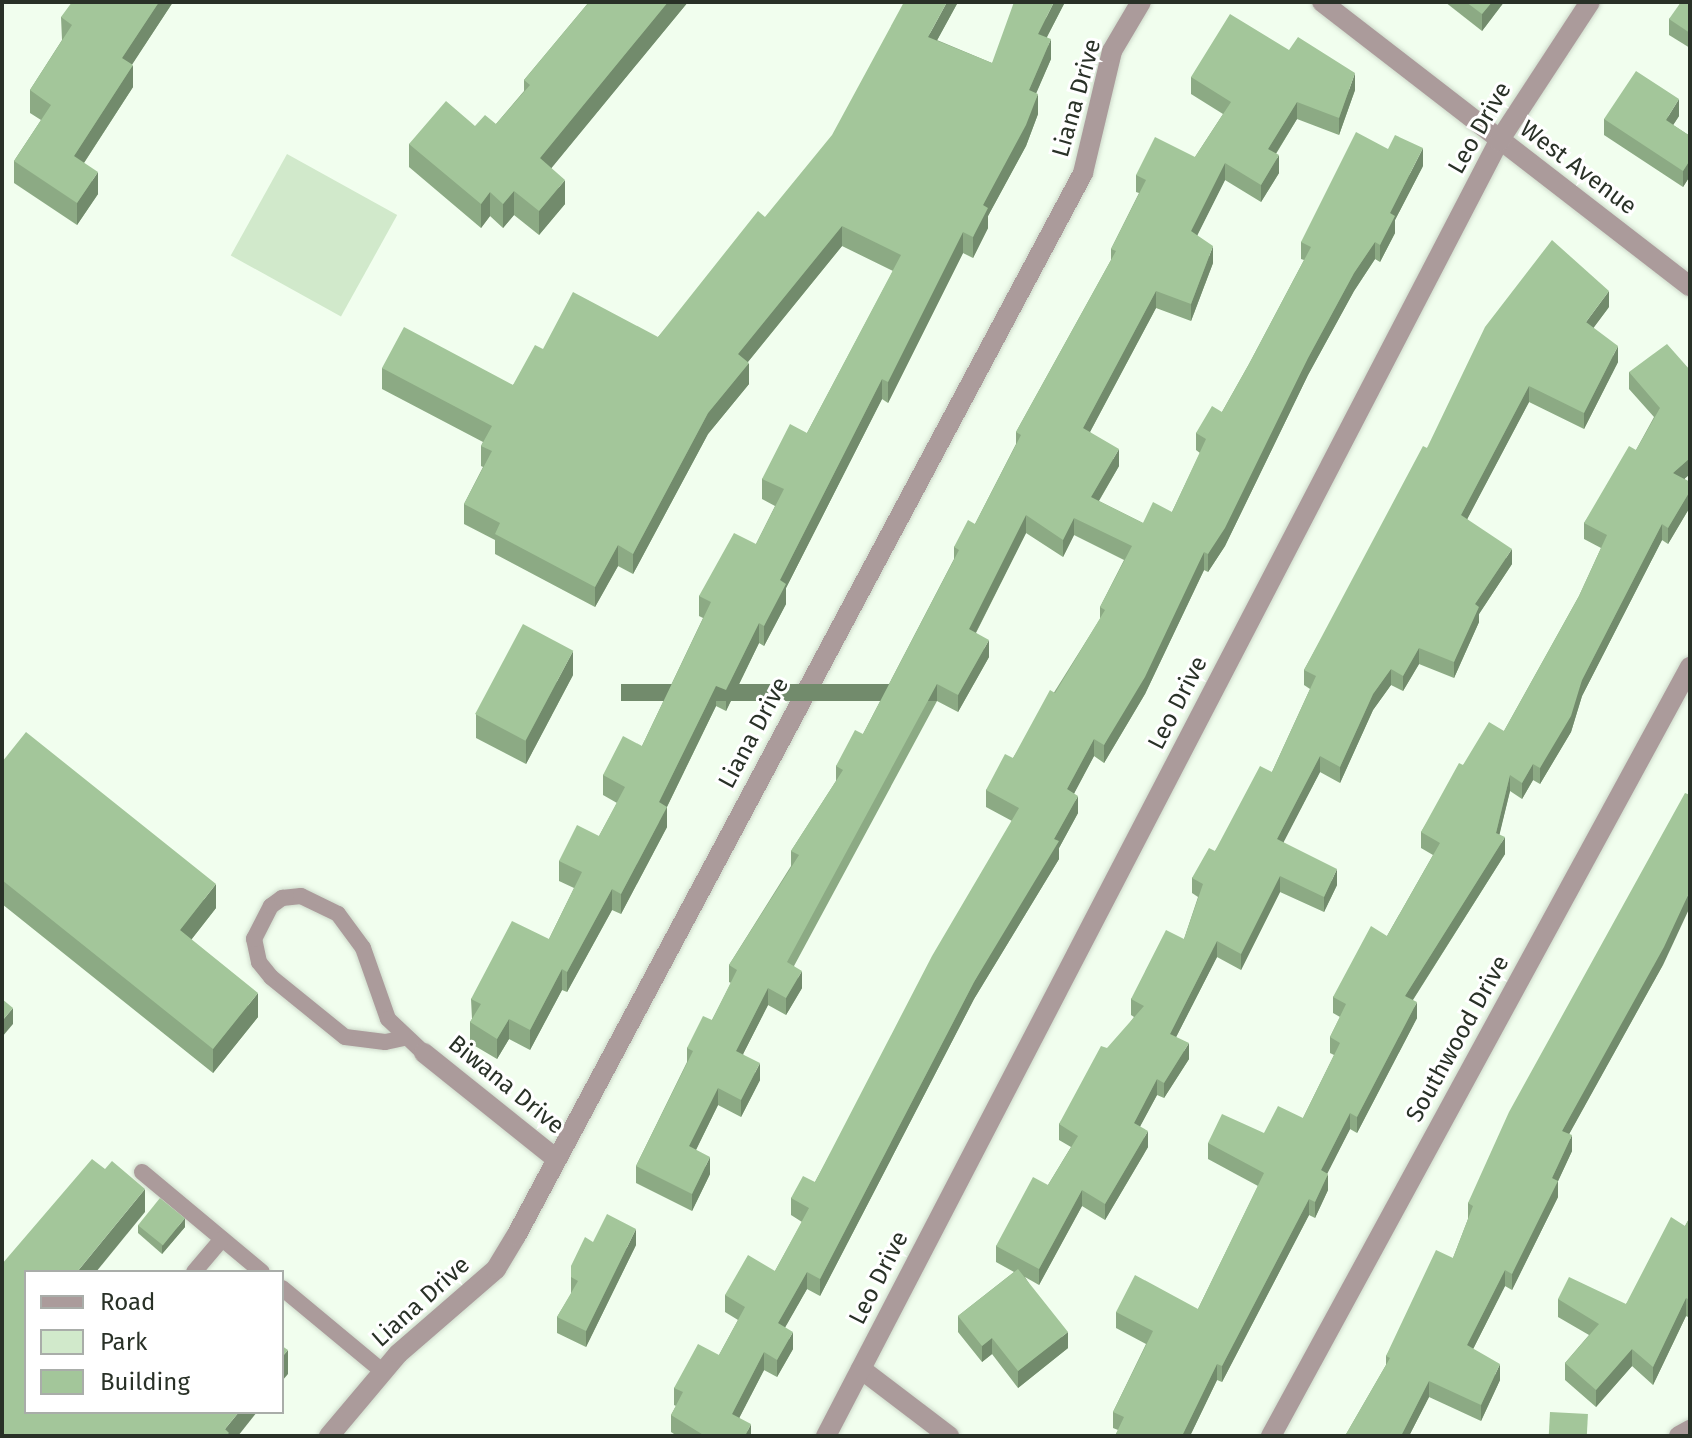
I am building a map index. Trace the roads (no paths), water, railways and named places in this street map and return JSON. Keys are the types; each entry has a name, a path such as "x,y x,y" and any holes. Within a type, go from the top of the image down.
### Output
{"street":[{"name":"Liana Drive","path":"329,1436 427,1326 496,1269 1083,173 1112,51 1141,2"},
{"name":"West Avenue","path":"1322,2 1690,286"},
{"name":"Leo Drive","path":"826,1436 1499,141 1590,2"},
{"name":"Southwood Drive","path":"1271,1436 1690,667"},
{"name":"Biwana Drive","path":"424,1053 555,1158"},
{"path":"861,1369 949,1436"},
{"path":"1679,1436 1690,1430"}],"lane":[{"path":"404,1038 385,1042 345,1037 271,977 259,962 254,939 271,906 282,898 301,896 338,914 363,948 388,1019 404,1038 424,1053"},
{"path":"142,1172 260,1270"},
{"path":"196,1270 222,1239"},
{"path":"284,1290 383,1372"}]}
